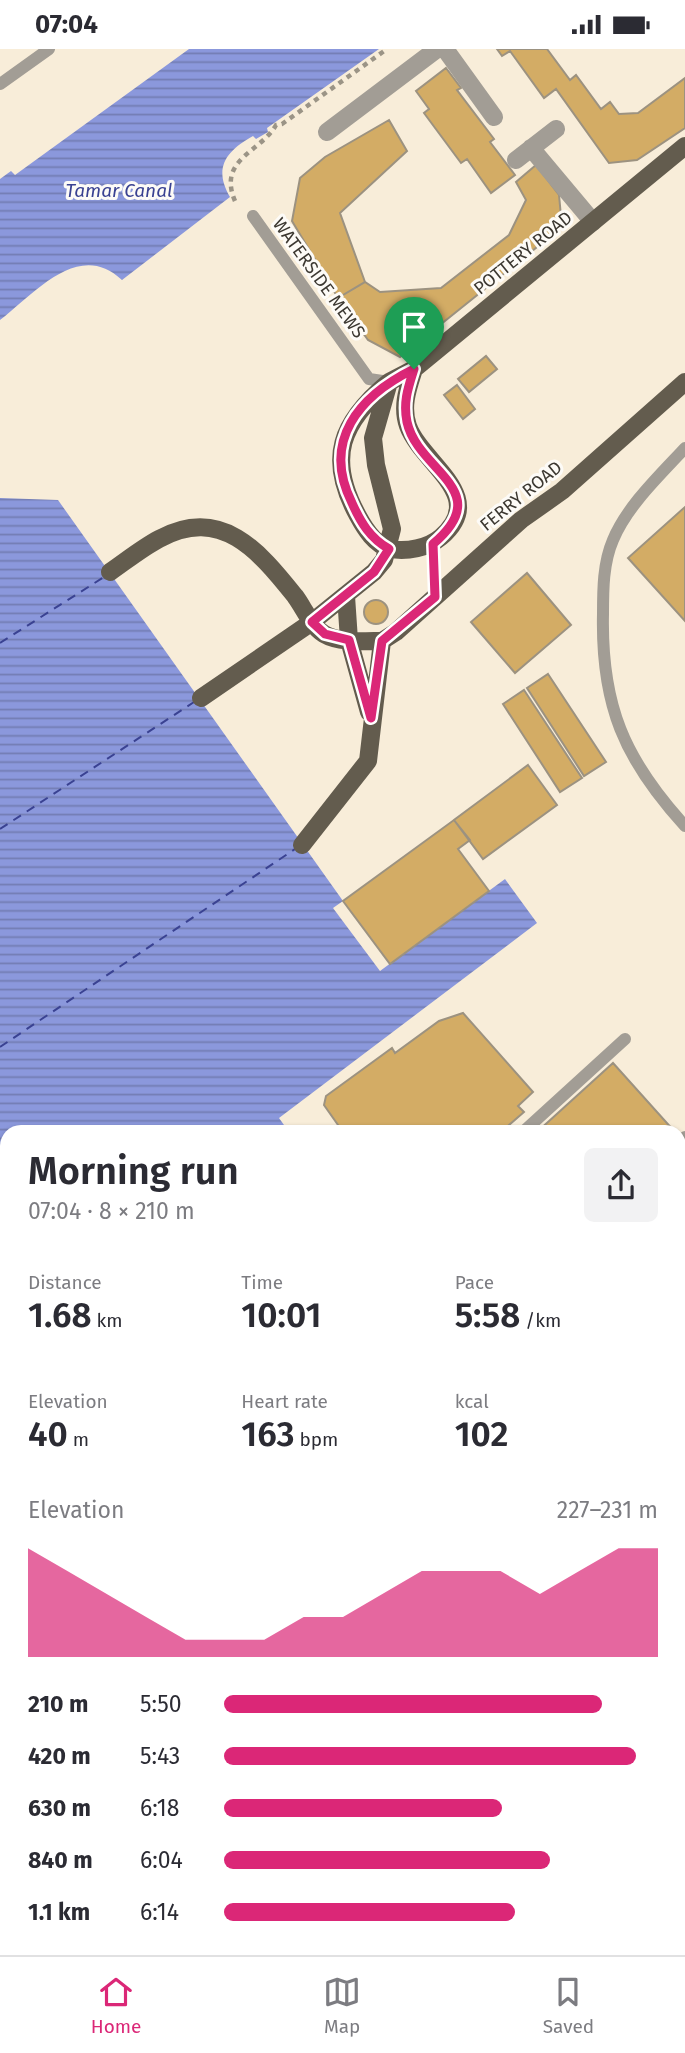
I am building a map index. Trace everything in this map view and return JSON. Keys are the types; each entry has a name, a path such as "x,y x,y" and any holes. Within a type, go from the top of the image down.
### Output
{"main road":[{"name":"POTTERY ROAD","path":"389,549 374,540 344,488 339,453 351,421 369,398 389,382 414,369 685,146"},
{"path":"389,549 412,549 433,544 449,530 458,506 454,485 416,442 408,425 404,400 414,369"},
{"path":"201,698 346,596 374,572 389,549 392,529 376,465 373,438 389,382"},
{"name":"FERRY ROAD","path":"382,641 521,520 562,491 685,382"},
{"path":"110,572 159,538 190,528 213,528 235,534 254,549 296,597 307,625 325,634 349,640 382,641 368,761 302,845"},
{"path":"346,596 349,640 371,718"}],"street":[{"path":"327,132 437,49"},
{"path":"445,49 494,117"},
{"path":"516,160 556,129"},
{"name":"POTTERY ROAD","path":"531,148 593,222"}],"lane":[{"path":"0,84 50,49"},
{"name":"WATERSIDE MEWS","path":"253,216 369,379 389,382"},
{"path":"685,448 629,514 613,540 604,578 602,628 608,688 622,737 646,781 685,826"},
{"path":"433,544 435,597"},
{"path":"531,1125 625,1039"}],"path":[{"path":"267,130 282,124 387,49"},
{"path":"234,201 230,189 239,159 272,132 276,125"}],"water":[{"name":"Tamar Canal","path":"189,49 379,49 267,128 268,132 256,139 253,136 229,154 225,161 223,177 230,197 122,280 106,269 90,265 74,268 43,285 0,320 0,179 11,171 15,175"},
{"path":"0,498 58,500 343,901 333,908 380,971 505,879 537,923 279,1118 284,1125 0,1125"}],"building":[{"path":"497,49 547,49 570,80 576,75 601,109 610,102 619,114 638,113 685,78 685,128 637,160 609,163 556,89 544,98 510,51 502,56"},
{"path":"446,68 461,88 457,90 494,139 490,142 515,175 491,193 467,159 461,163 424,113 429,109 416,91"},
{"path":"389,120 407,151 340,213 365,282 338,298 292,221 300,178 325,157"},
{"path":"536,165 559,195 562,227 400,357 368,340 338,298 365,282 380,292 441,288 509,235 526,200 516,182"},
{"path":"486,356 497,369 469,392 458,379"},
{"path":"457,385 475,409 463,419 444,395"},
{"path":"685,507 685,621 628,558"},
{"path":"527,573 571,625 515,673 471,622"},
{"path":"376,600 384,604 388,612 384,620 376,624 368,620 364,612 368,604"},
{"path":"548,674 606,762 584,776 527,688"},
{"path":"524,690 582,778 560,792 503,704"},
{"path":"528,765 557,805 483,859 454,820"},
{"path":"454,820 470,840 458,849 489,891 390,964 343,901"},
{"path":"463,1013 533,1092 518,1106 524,1112 509,1125 338,1125 324,1105 326,1096 392,1048 395,1053 439,1021"},
{"path":"613,1063 669,1125 545,1125"}],"ferry route":[{"path":"0,643 104,577"},
{"path":"0,829 194,702"},
{"path":"0,1047 295,849"}],"route":[{"path":"414,369 404,400 408,425 416,442 454,485 458,506 449,530 433,544 435,597 382,641 371,718 349,640 325,634 312,622 374,572 389,549 374,540 359,517 344,488 339,453 351,421 369,398 389,382 414,369"}]}
